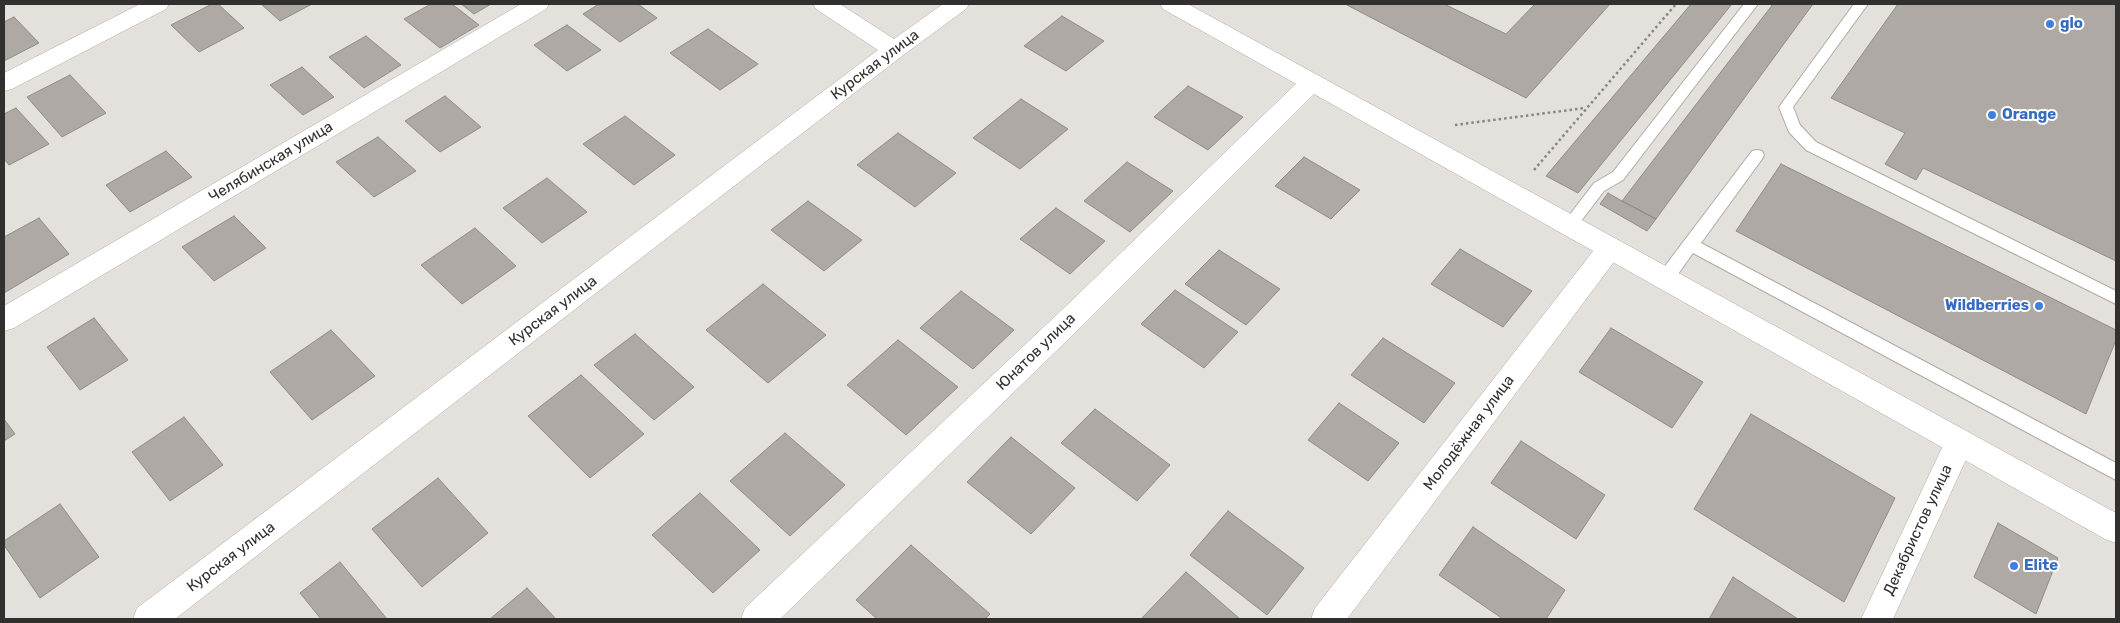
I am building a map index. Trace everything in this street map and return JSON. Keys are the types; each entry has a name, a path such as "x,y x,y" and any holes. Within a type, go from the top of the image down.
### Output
{"street":[{"path":"4,83 158,4"},
{"name":"Челябинская улица","path":"4,320 538,4"},
{"path":"824,4 894,50"},
{"name":"Курская улица","path":"149,619 894,50 958,4"},
{"path":"1172,4 2116,529"},
{"name":"Юнатов улица","path":"757,619 1074,316 1312,82"},
{"name":"Молодёжная улица","path":"1327,619 1610,248"},
{"name":"Декабристов улица","path":"1878,619 1959,442"}],"lane":[{"path":"1570,225 1599,187 1618,176 1751,4"},
{"path":"1860,4 1786,107 1794,128 1811,146 2116,298"},
{"path":"1666,278 1757,155"},
{"path":"1691,246 2116,472"}],"path":[{"path":"1530,174 1676,4"},
{"path":"1453,125 1586,108"}],"building":[{"path":"212,4 218,4 244,28 199,52 171,25"},
{"path":"261,4 312,4 280,21"},
{"path":"431,4 452,4 479,25 440,48 404,19"},
{"path":"461,4 491,4 474,14"},
{"path":"599,4 638,4 657,18 620,42 583,14"},
{"path":"1345,4 1444,4 1506,34 1535,4 1610,4 1526,98"},
{"path":"1691,4 1732,4 1578,193 1546,176"},
{"path":"1773,4 1813,4 1656,219 1622,201"},
{"name":"Orange","path":"1898,4 2116,4 2116,261 1923,168 1916,180 1885,164 1905,133 1831,98"},
{"path":"1062,16 1104,41 1066,71 1024,46"},
{"path":"14,17 39,43 4,61 4,22"},
{"path":"567,25 601,50 567,71 534,45"},
{"path":"708,29 758,64 720,90 670,53"},
{"path":"366,36 401,65 364,88 329,57"},
{"path":"302,67 334,97 303,115 270,85"},
{"path":"70,75 106,113 62,137 27,97"},
{"path":"1188,86 1243,117 1208,150 1154,117"},
{"path":"445,96 481,127 440,152 405,121"},
{"path":"1021,99 1068,129 1020,169 973,138"},
{"path":"16,108 49,144 9,165 4,159 4,114"},
{"path":"625,116 675,155 634,185 583,144"},
{"path":"898,133 956,173 915,207 857,165"},
{"path":"378,137 416,171 374,197 336,162"},
{"path":"166,151 192,177 130,212 106,185"},
{"path":"1304,157 1360,190 1331,219 1275,186"},
{"path":"1127,162 1173,191 1130,232 1084,201"},
{"path":"1781,164 2116,330 2116,340 2086,414 1736,231"},
{"path":"547,178 587,212 542,243 503,208"},
{"path":"1608,193 1656,219 1647,231 1600,204"},
{"path":"808,201 862,240 824,271 771,230"},
{"path":"1056,208 1105,241 1070,274 1020,239"},
{"path":"234,216 266,248 214,281 182,247"},
{"path":"39,218 69,254 4,293 4,237"},
{"path":"475,228 516,266 462,304 421,265"},
{"path":"1460,249 1532,291 1503,327 1431,284"},
{"path":"1219,250 1280,289 1246,325 1185,284"},
{"path":"763,284 826,335 768,383 706,330"},
{"path":"1175,290 1238,332 1204,368 1141,324"},
{"path":"961,291 1014,330 973,369 920,328"},
{"path":"94,318 128,360 80,390 47,347"},
{"path":"1611,328 1703,382 1672,428 1579,372"},
{"path":"331,330 375,376 312,420 270,372"},
{"path":"635,334 694,387 654,420 594,365"},
{"path":"1383,338 1455,383 1424,423 1351,375"},
{"path":"898,340 958,387 906,435 847,385"},
{"path":"581,375 644,434 590,478 528,416"},
{"path":"1339,403 1399,443 1368,481 1308,440"},
{"path":"1095,409 1170,465 1137,501 1061,443"},
{"path":"1751,414 1895,498 1844,602 1694,509"},
{"path":"184,417 223,465 170,501 132,452"},
{"path":"4,419 15,434 4,441"},
{"path":"785,433 845,485 790,536 730,481"},
{"path":"1011,437 1075,488 1031,534 967,482"},
{"path":"1521,441 1605,495 1576,539 1491,483"},
{"path":"438,478 488,533 422,587 372,529"},
{"path":"700,493 760,550 713,593 652,535"},
{"path":"60,504 99,557 40,598 4,545 4,541"},
{"path":"1228,511 1304,568 1267,615 1190,555"},
{"path":"1998,523 2058,558 2036,614 1974,577"},
{"path":"1473,527 1565,590 1546,619 1503,619 1439,575"},
{"path":"911,545 990,614 985,619 877,619 856,600"},
{"path":"340,562 387,619 321,619 300,593"},
{"path":"1186,572 1240,619 1141,619"},
{"path":"1733,577 1798,619 1709,619"},
{"path":"527,588 556,619 490,619"}],"place":[{"name":"glo","path":"2050,24"},
{"name":"Orange","path":"1992,115"},
{"name":"Wildberries","path":"2039,306"},
{"name":"Elite","path":"2014,566"}]}
